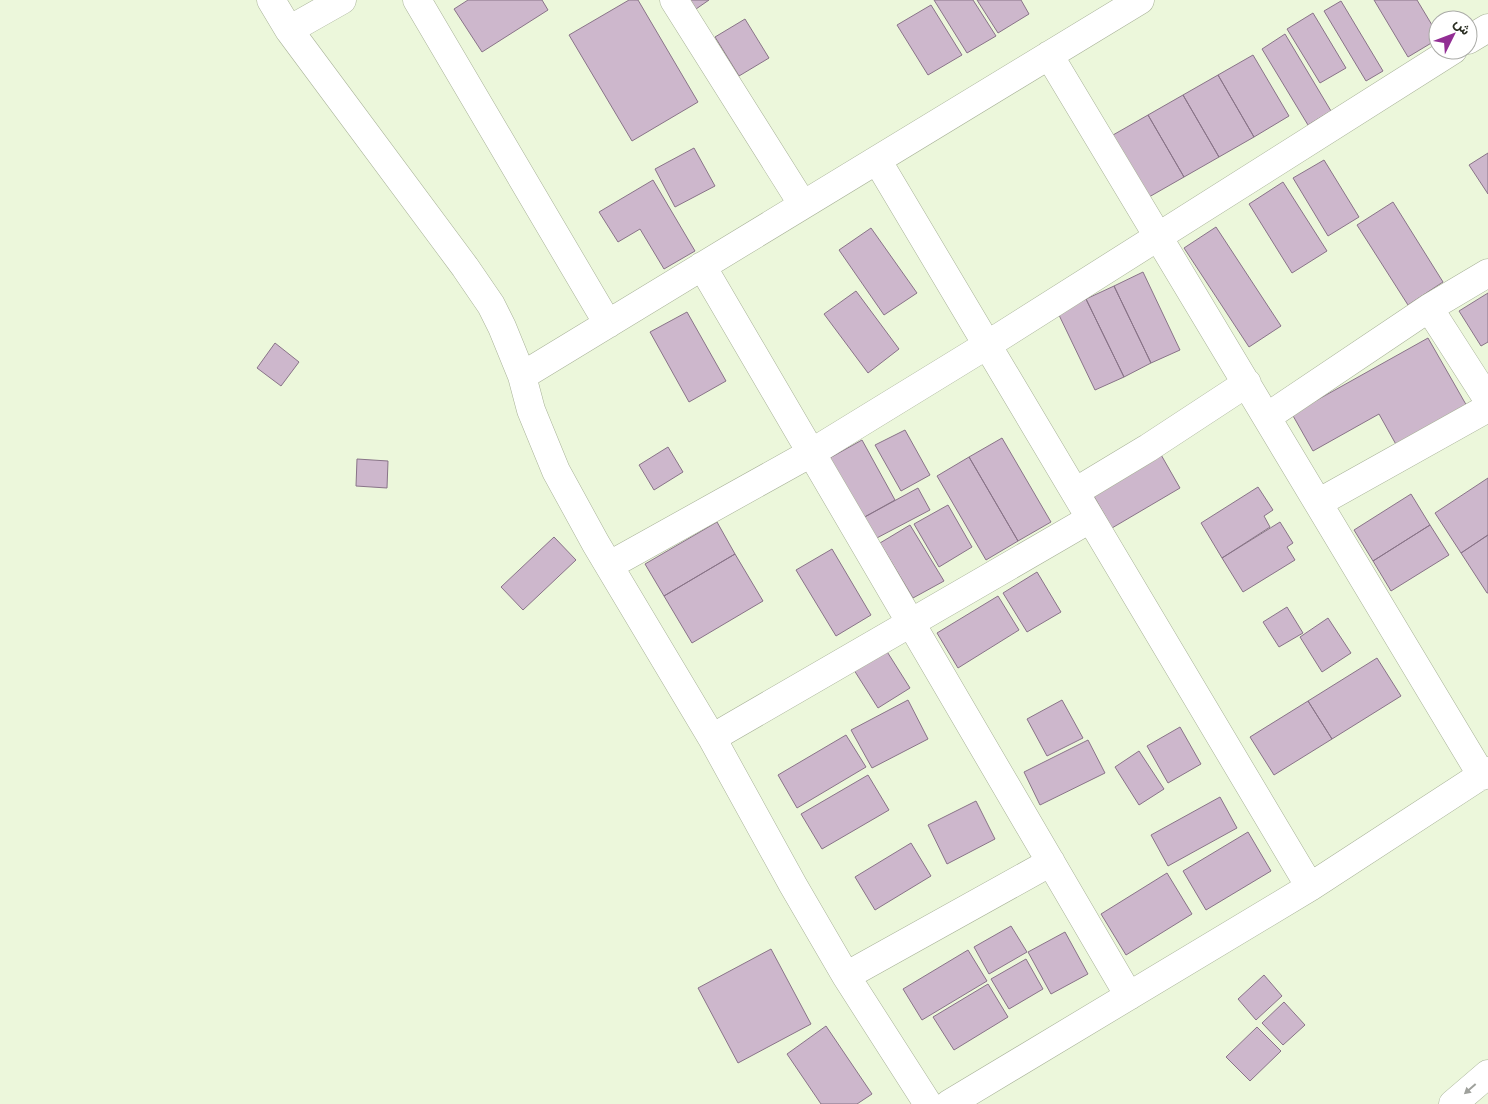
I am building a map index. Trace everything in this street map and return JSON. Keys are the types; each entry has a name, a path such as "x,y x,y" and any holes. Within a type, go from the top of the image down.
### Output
{"street":[{"path":"271,0 289,30 465,267 491,305 522,376 531,410 556,472 712,738 793,885 846,976 928,1104"},
{"path":"289,30 342,0"},
{"path":"417,0 608,324"},
{"path":"674,0 803,205"},
{"path":"522,376 1049,55 1108,8 1140,0"},
{"path":"949,1104 1310,887 1485,773 1318,504 1049,55"},
{"path":"610,566 811,453 988,344 1437,60"},
{"path":"877,160 1310,887"},
{"path":"702,266 1129,996"},
{"path":"1267,417 1430,308 1488,273"},
{"path":"1430,308 1488,400"},
{"path":"1075,492 1148,448 1247,383"},
{"path":"1318,504 1488,408"},
{"path":"712,738 1090,519"},
{"path":"846,976 1050,862"},
{"path":"1453,1104 1488,1074"}],"building":[{"path":"468,0 542,0 548,10 482,52 454,9"},
{"path":"629,0 638,0 698,102 632,141 569,35"},
{"path":"690,0 709,0 696,9"},
{"path":"934,0 973,0 996,36 967,53"},
{"path":"977,0 1021,0 1029,14 998,33"},
{"path":"1374,0 1417,0 1428,18 1428,45 1408,57"},
{"path":"1341,1 1383,71 1366,81 1324,11"},
{"path":"931,5 962,55 928,75 897,25"},
{"path":"1313,13 1346,68 1320,83 1287,29"},
{"path":"745,19 769,58 739,76 715,37"},
{"path":"1285,34 1331,111 1308,125 1262,49"},
{"path":"1253,55 1289,116 1254,137 1218,75"},
{"path":"1218,75 1254,137 1219,157 1183,95"},
{"path":"1183,95 1219,157 1184,177 1148,115"},
{"path":"1148,115 1184,177 1149,197 1113,135"},
{"path":"694,148 715,186 675,207 655,169"},
{"path":"1488,153 1488,194 1469,165"},
{"path":"1324,160 1359,217 1328,236 1293,178"},
{"path":"653,180 695,251 664,269 640,229 618,242 599,212"},
{"path":"1283,182 1327,251 1292,273 1249,204"},
{"path":"1393,202 1443,282 1408,305 1357,225"},
{"path":"1216,227 1281,326 1249,347 1184,248"},
{"path":"871,228 917,293 884,315 839,250"},
{"path":"1143,272 1180,350 1151,363 1114,286"},
{"path":"1114,286 1151,363 1124,377 1086,299"},
{"path":"856,291 899,349 868,373 824,314"},
{"path":"1488,293 1488,342 1481,346 1459,311"},
{"path":"1086,299 1124,377 1095,390 1058,313"},
{"path":"687,312 726,381 689,402 650,332"},
{"path":"1428,338 1468,408 1398,448 1379,414 1313,451 1292,414"},
{"path":"275,343 299,362 281,386 257,368"},
{"path":"905,430 930,475 901,491 875,445"},
{"path":"1002,438 1051,522 1018,541 969,457"},
{"path":"862,440 895,500 861,519 828,459"},
{"path":"668,447 683,472 654,490 639,465"},
{"path":"1160,453 1180,488 1112,528 1092,493"},
{"path":"969,457 1018,541 986,560 937,476"},
{"path":"357,459 388,461 387,488 356,486"},
{"path":"1488,478 1488,535 1461,553 1435,513"},
{"path":"1258,487 1273,510 1264,516 1270,527 1222,558 1201,523"},
{"path":"918,488 930,510 873,540 861,519"},
{"path":"1411,494 1430,525 1373,561 1354,530"},
{"path":"948,505 972,547 939,567 914,524"},
{"path":"717,522 735,554 664,596 645,564"},
{"path":"1280,522 1293,543 1287,547 1295,560 1243,592 1222,558"},
{"path":"910,525 944,581 913,598 880,543"},
{"path":"1430,525 1449,555 1391,591 1373,561"},
{"path":"1488,535 1488,593 1487,593 1461,553"},
{"path":"554,537 576,560 523,610 501,587"},
{"path":"832,549 871,615 836,636 796,570"},
{"path":"735,554 763,601 692,643 664,596"},
{"path":"1037,572 1061,612 1027,632 1003,593"},
{"path":"998,596 1019,630 958,668 937,633"},
{"path":"1287,607 1303,633 1279,647 1263,622"},
{"path":"1328,618 1351,653 1322,672 1300,637"},
{"path":"886,650 910,688 878,708 854,670"},
{"path":"1377,658 1401,696 1332,739 1308,701"},
{"path":"908,700 928,739 872,768 851,730"},
{"path":"1062,700 1083,738 1047,756 1027,719"},
{"path":"1308,701 1332,739 1274,775 1250,737"},
{"path":"1180,727 1201,764 1168,783 1147,746"},
{"path":"846,735 866,767 797,808 778,775"},
{"path":"1088,740 1105,773 1040,805 1024,772"},
{"path":"1139,751 1164,789 1139,805 1115,767"},
{"path":"868,775 889,810 822,849 801,814"},
{"path":"1220,797 1237,828 1168,866 1151,835"},
{"path":"976,801 995,839 947,864 928,825"},
{"path":"1248,832 1271,871 1206,910 1183,871"},
{"path":"911,843 931,876 875,910 855,877"},
{"path":"1167,873 1192,914 1126,955 1101,914"},
{"path":"1011,926 1027,952 989,974 974,947"},
{"path":"1065,932 1088,974 1051,994 1028,952"},
{"path":"771,949 811,1024 738,1063 698,988"},
{"path":"968,950 987,981 922,1020 903,989"},
{"path":"1026,959 1043,989 1009,1009 991,979"},
{"path":"1264,975 1282,996 1256,1020 1238,999"},
{"path":"988,984 1008,1017 954,1050 933,1017"},
{"path":"1284,1002 1305,1025 1283,1045 1262,1023"},
{"path":"826,1026 872,1094 857,1104 821,1104 787,1054"},
{"path":"1257,1027 1281,1051 1250,1081 1226,1057"}]}
